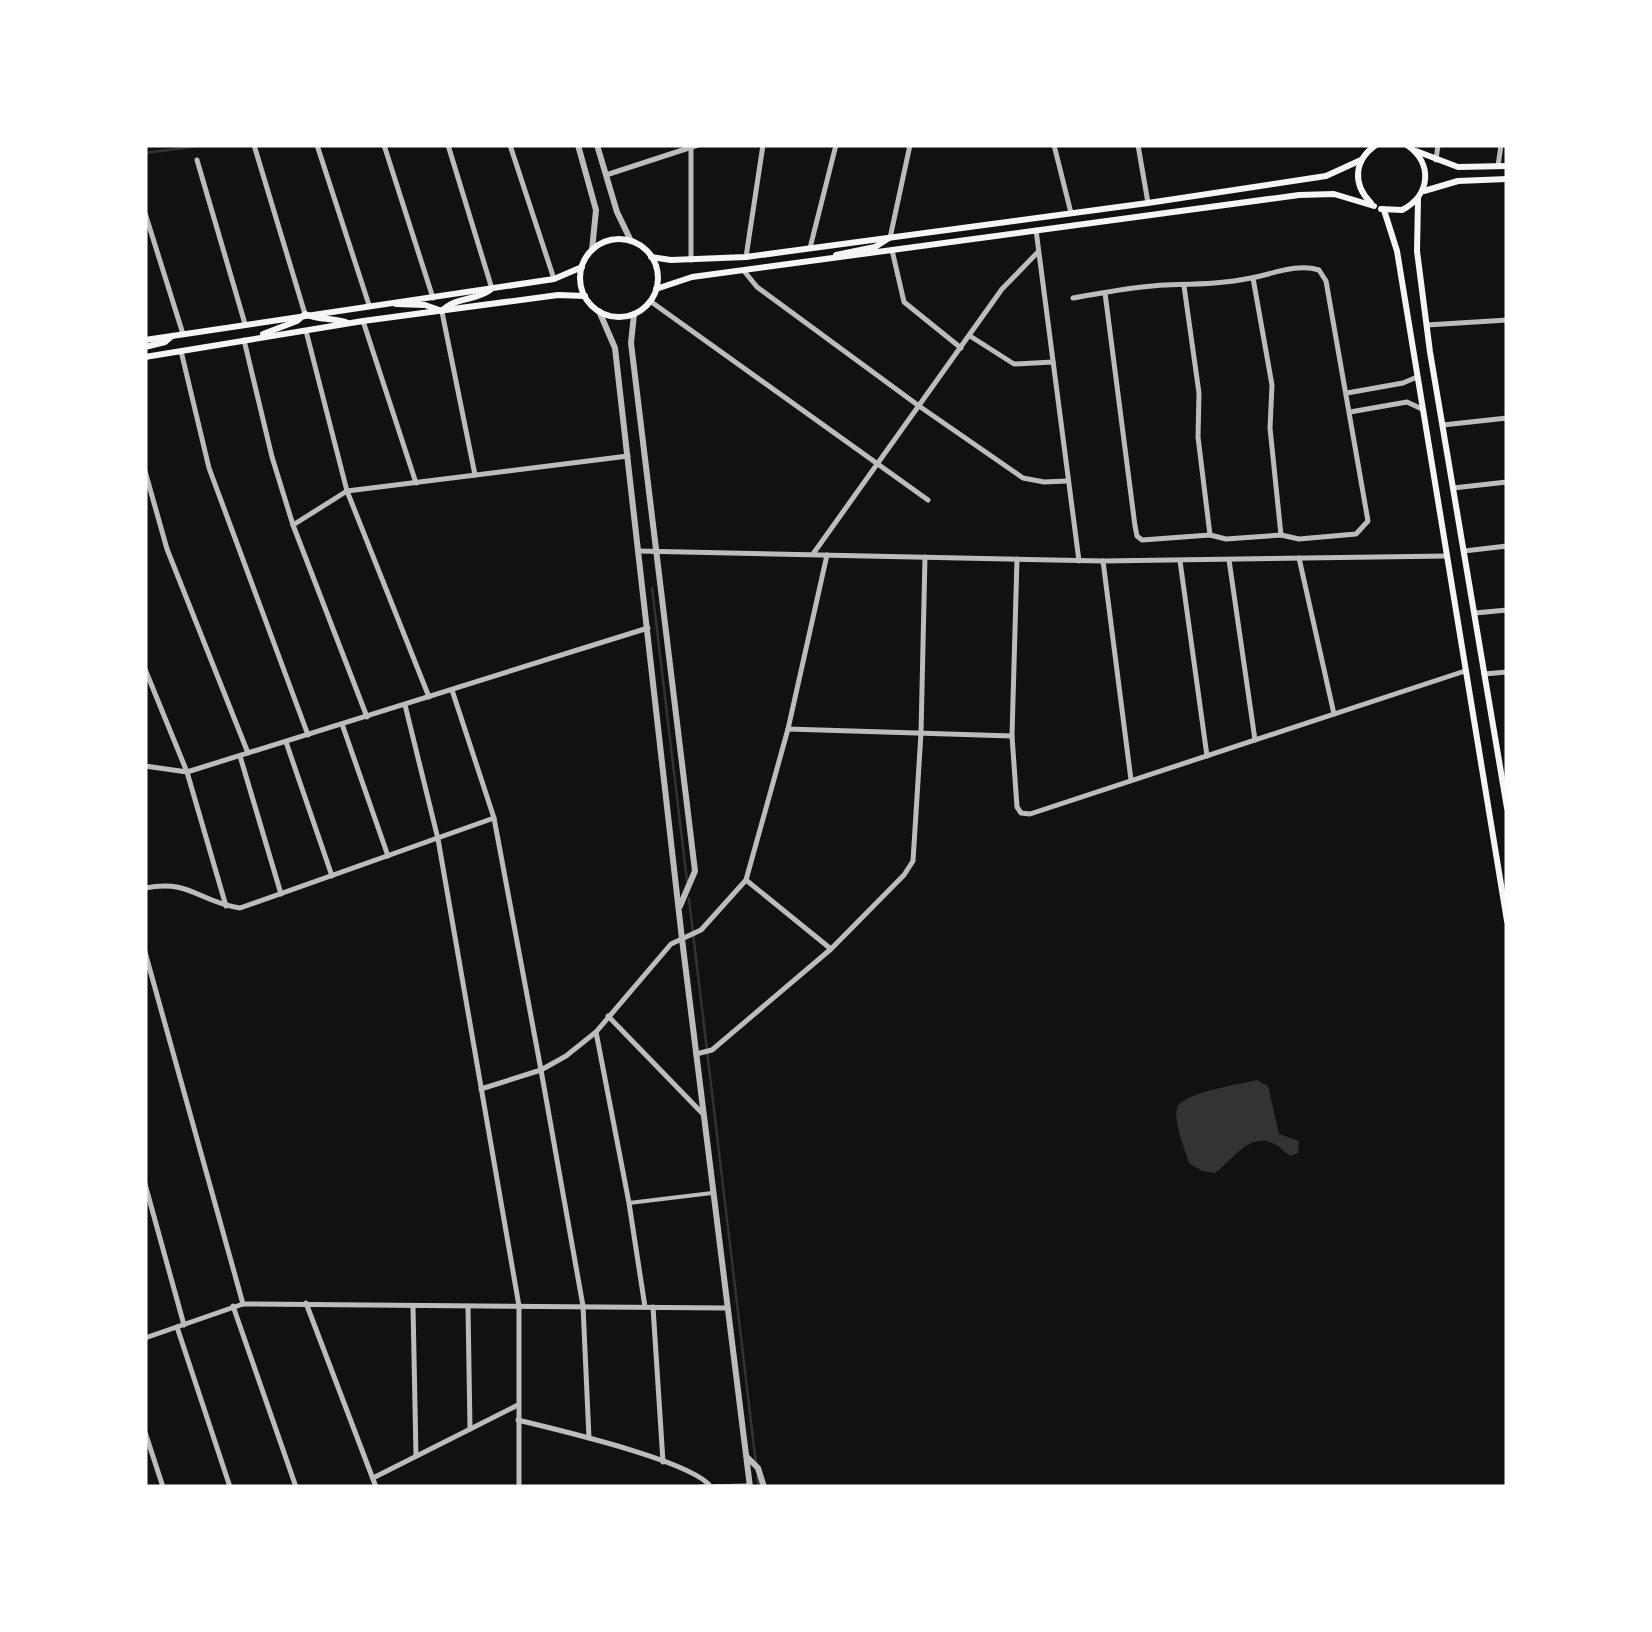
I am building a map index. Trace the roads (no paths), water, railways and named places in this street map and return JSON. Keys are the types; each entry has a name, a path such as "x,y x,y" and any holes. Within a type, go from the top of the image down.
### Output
{"main road":[{"path":"652,257 658,278 656,289 650,302 634,314 622,317 598,312 585,296 580,277 582,267 592,250 610,240 631,242 652,257 746,257 1326,176 1361,160 1372,146"},
{"path":"1409,146 1458,167 1503,166"},
{"path":"1409,146 1426,173 1415,235 1426,326 1507,808"},
{"path":"1361,160 1358,185 1374,206"},
{"path":"656,289 692,277 1320,193 1384,210 1402,210 1420,195 1458,182 1507,180"},
{"path":"1100,222 1106,212 1129,205"},
{"path":"1384,210 1394,239 1507,921"},
{"path":"1038,230 1066,224 1071,213"},
{"path":"892,250 905,239 964,231 974,226"},
{"path":"831,258 840,252 875,247 890,238"},
{"path":"145,344 305,314 554,279 582,267"},
{"path":"442,312 455,302 482,296 492,289"},
{"path":"145,357 363,321 558,295 585,296"},
{"path":"390,303 425,305 442,312"},
{"path":"305,314 317,320 340,319 349,323"},
{"path":"258,337 298,321 305,314"},
{"path":"1414,356 1422,360 1430,352"},
{"path":"1417,377 1424,372 1434,375"},
{"path":"1486,797 1505,794"}],"street":[{"path":"318,145 370,306"},
{"path":"384,145 433,298"},
{"path":"448,145 492,289"},
{"path":"510,145 554,279"},
{"path":"578,145 596,210 592,250"},
{"path":"597,145 616,212 631,242"},
{"path":"746,257 763,145"},
{"path":"810,248 836,145"},
{"path":"890,238 910,145"},
{"path":"1054,145 1071,213"},
{"path":"1138,145 1148,203"},
{"path":"1436,160 1438,145"},
{"path":"1501,145 1503,166"},
{"path":"254,146 305,314"},
{"path":"606,175 694,146 691,260"},
{"path":"197,160 245,324"},
{"path":"145,212 183,334"},
{"path":"1038,230 1066,481 1079,561"},
{"path":"892,250 904,302 961,348"},
{"path":"813,555 1002,289 1038,252"},
{"path":"1073,298 1105,293 1166,284 1184,286 1252,278 1308,267 1323,274 1347,393 1368,521 1365,528 1356,534 1299,539 1281,534 1226,539 1210,535 1150,542 1137,536 1105,293"},
{"path":"744,270 758,287 1022,478 1066,481"},
{"path":"1252,278 1272,385 1270,428 1281,534"},
{"path":"1184,286 1210,535"},
{"path":"650,302 928,500"},
{"path":"442,312 475,475"},
{"path":"598,312 615,348 679,908 689,937 704,1052 703,1114 726,1308 752,1462 750,1487 700,1487"},
{"path":"634,314 631,343 694,871 679,908"},
{"path":"1426,326 1507,320"},
{"path":"363,321 416,483"},
{"path":"306,330 346,491 429,697"},
{"path":"970,336 1014,364 1053,362"},
{"path":"244,340 293,525 367,716"},
{"path":"181,351 209,468 308,735"},
{"path":"1347,393 1417,377"},
{"path":"1350,412 1407,402 1422,409"},
{"path":"1442,425 1507,418"},
{"path":"293,525 346,491 628,456"},
{"path":"145,472 168,549 248,753"},
{"path":"1453,488 1507,482"},
{"path":"1464,551 1507,546"},
{"path":"638,551 1079,561 1446,556"},
{"path":"481,1089 541,1070 596,1032 671,944 689,937 746,880 788,729 827,555"},
{"path":"704,1052 831,948 904,875 913,861 925,558"},
{"path":"1299,558 1334,714"},
{"path":"1017,560 1012,736 1017,807 1021,812 1030,814 1465,671"},
{"path":"1229,560 1255,740"},
{"path":"1103,561 1131,780"},
{"path":"1180,561 1207,756"},
{"path":"1474,613 1507,610"},
{"path":"145,766 187,772 648,628"},
{"path":"145,669 187,772 226,906"},
{"path":"1484,674 1507,672"},
{"path":"452,690 494,818 541,1070 583,1306 589,1438"},
{"path":"405,705 438,839 519,1306 519,1487"},
{"path":"342,724 388,856"},
{"path":"788,729 1012,736"},
{"path":"1496,741 1507,739"},
{"path":"286,741 332,876"},
{"path":"240,756 280,894"},
{"path":"145,888 182,886 226,906 240,908 494,818"},
{"path":"746,880 831,948"},
{"path":"145,952 243,1304"},
{"path":"608,1016 703,1114"},
{"path":"596,1032 629,1203 644,1307"},
{"path":"145,1184 180,1326 230,1487"},
{"path":"629,1203 712,1193"},
{"path":"306,1302 376,1487"},
{"path":"145,1338 243,1304 726,1308"},
{"path":"233,1306 296,1487"},
{"path":"413,1306 416,1456"},
{"path":"468,1307 470,1429"},
{"path":"653,1307 663,1462"},
{"path":"373,1478 518,1406"},
{"path":"518,1420 663,1462 701,1476 711,1487"},
{"path":"145,1432 163,1487"},
{"path":"752,1462 764,1487"}],"waterway":[{"path":"145,153 207,145"},
{"path":"652,588 687,881"},
{"path":"689,899 756,1464"},
{"path":"757,1477 759,1487"}]}
